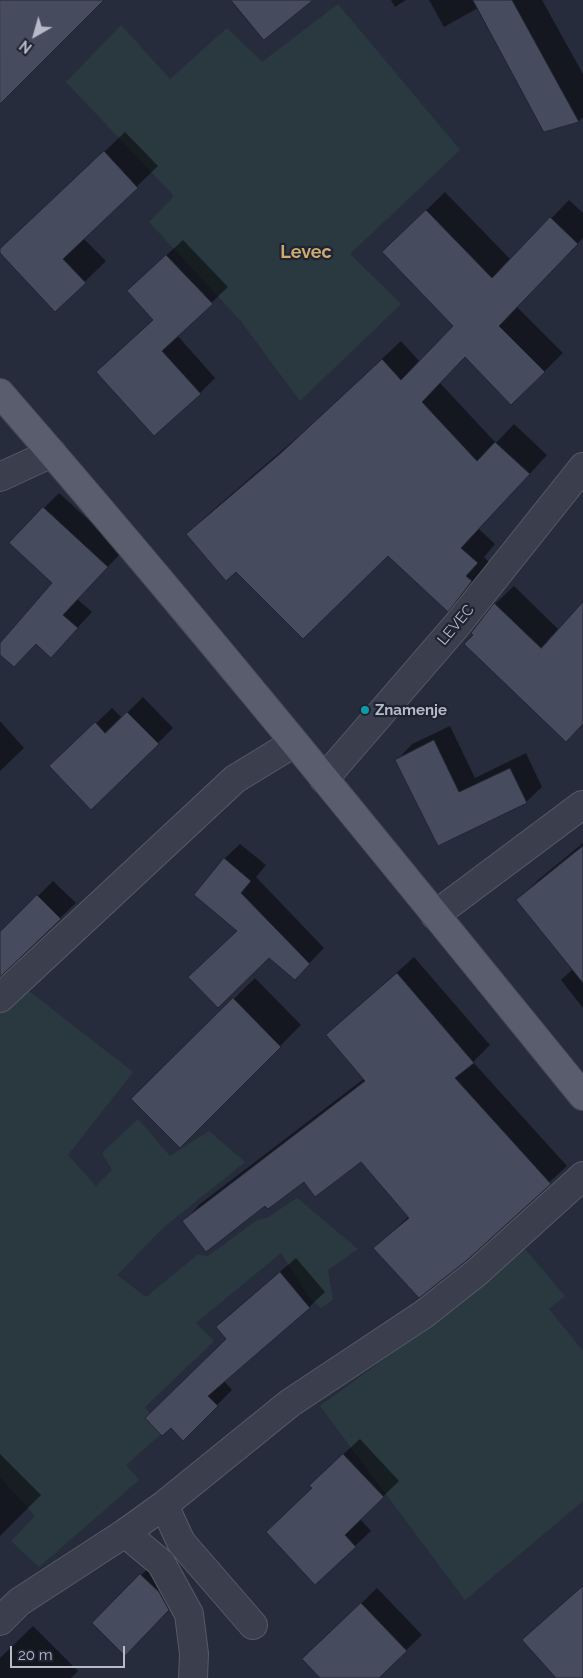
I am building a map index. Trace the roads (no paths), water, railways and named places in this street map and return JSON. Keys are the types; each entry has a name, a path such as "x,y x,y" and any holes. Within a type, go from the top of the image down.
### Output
{"main road":[{"path":"0,394 52,453 324,779 583,1096"}],"street":[{"path":"0,477 52,453"},
{"name":"LEVEC","path":"324,779 457,625 583,467"},
{"path":"0,998 235,779 294,743"},
{"path":"435,915 583,806"},
{"path":"0,1621 19,1602 125,1533 164,1505 290,1402 424,1314 476,1273 583,1176"},
{"path":"164,1505 181,1542 253,1625"},
{"path":"125,1533 161,1563 189,1614 194,1654 193,1678"}],"place":[{"name":"Znamenje","path":"365,710"}],"district":[{"name":"Levec","path":"306,253"}]}
